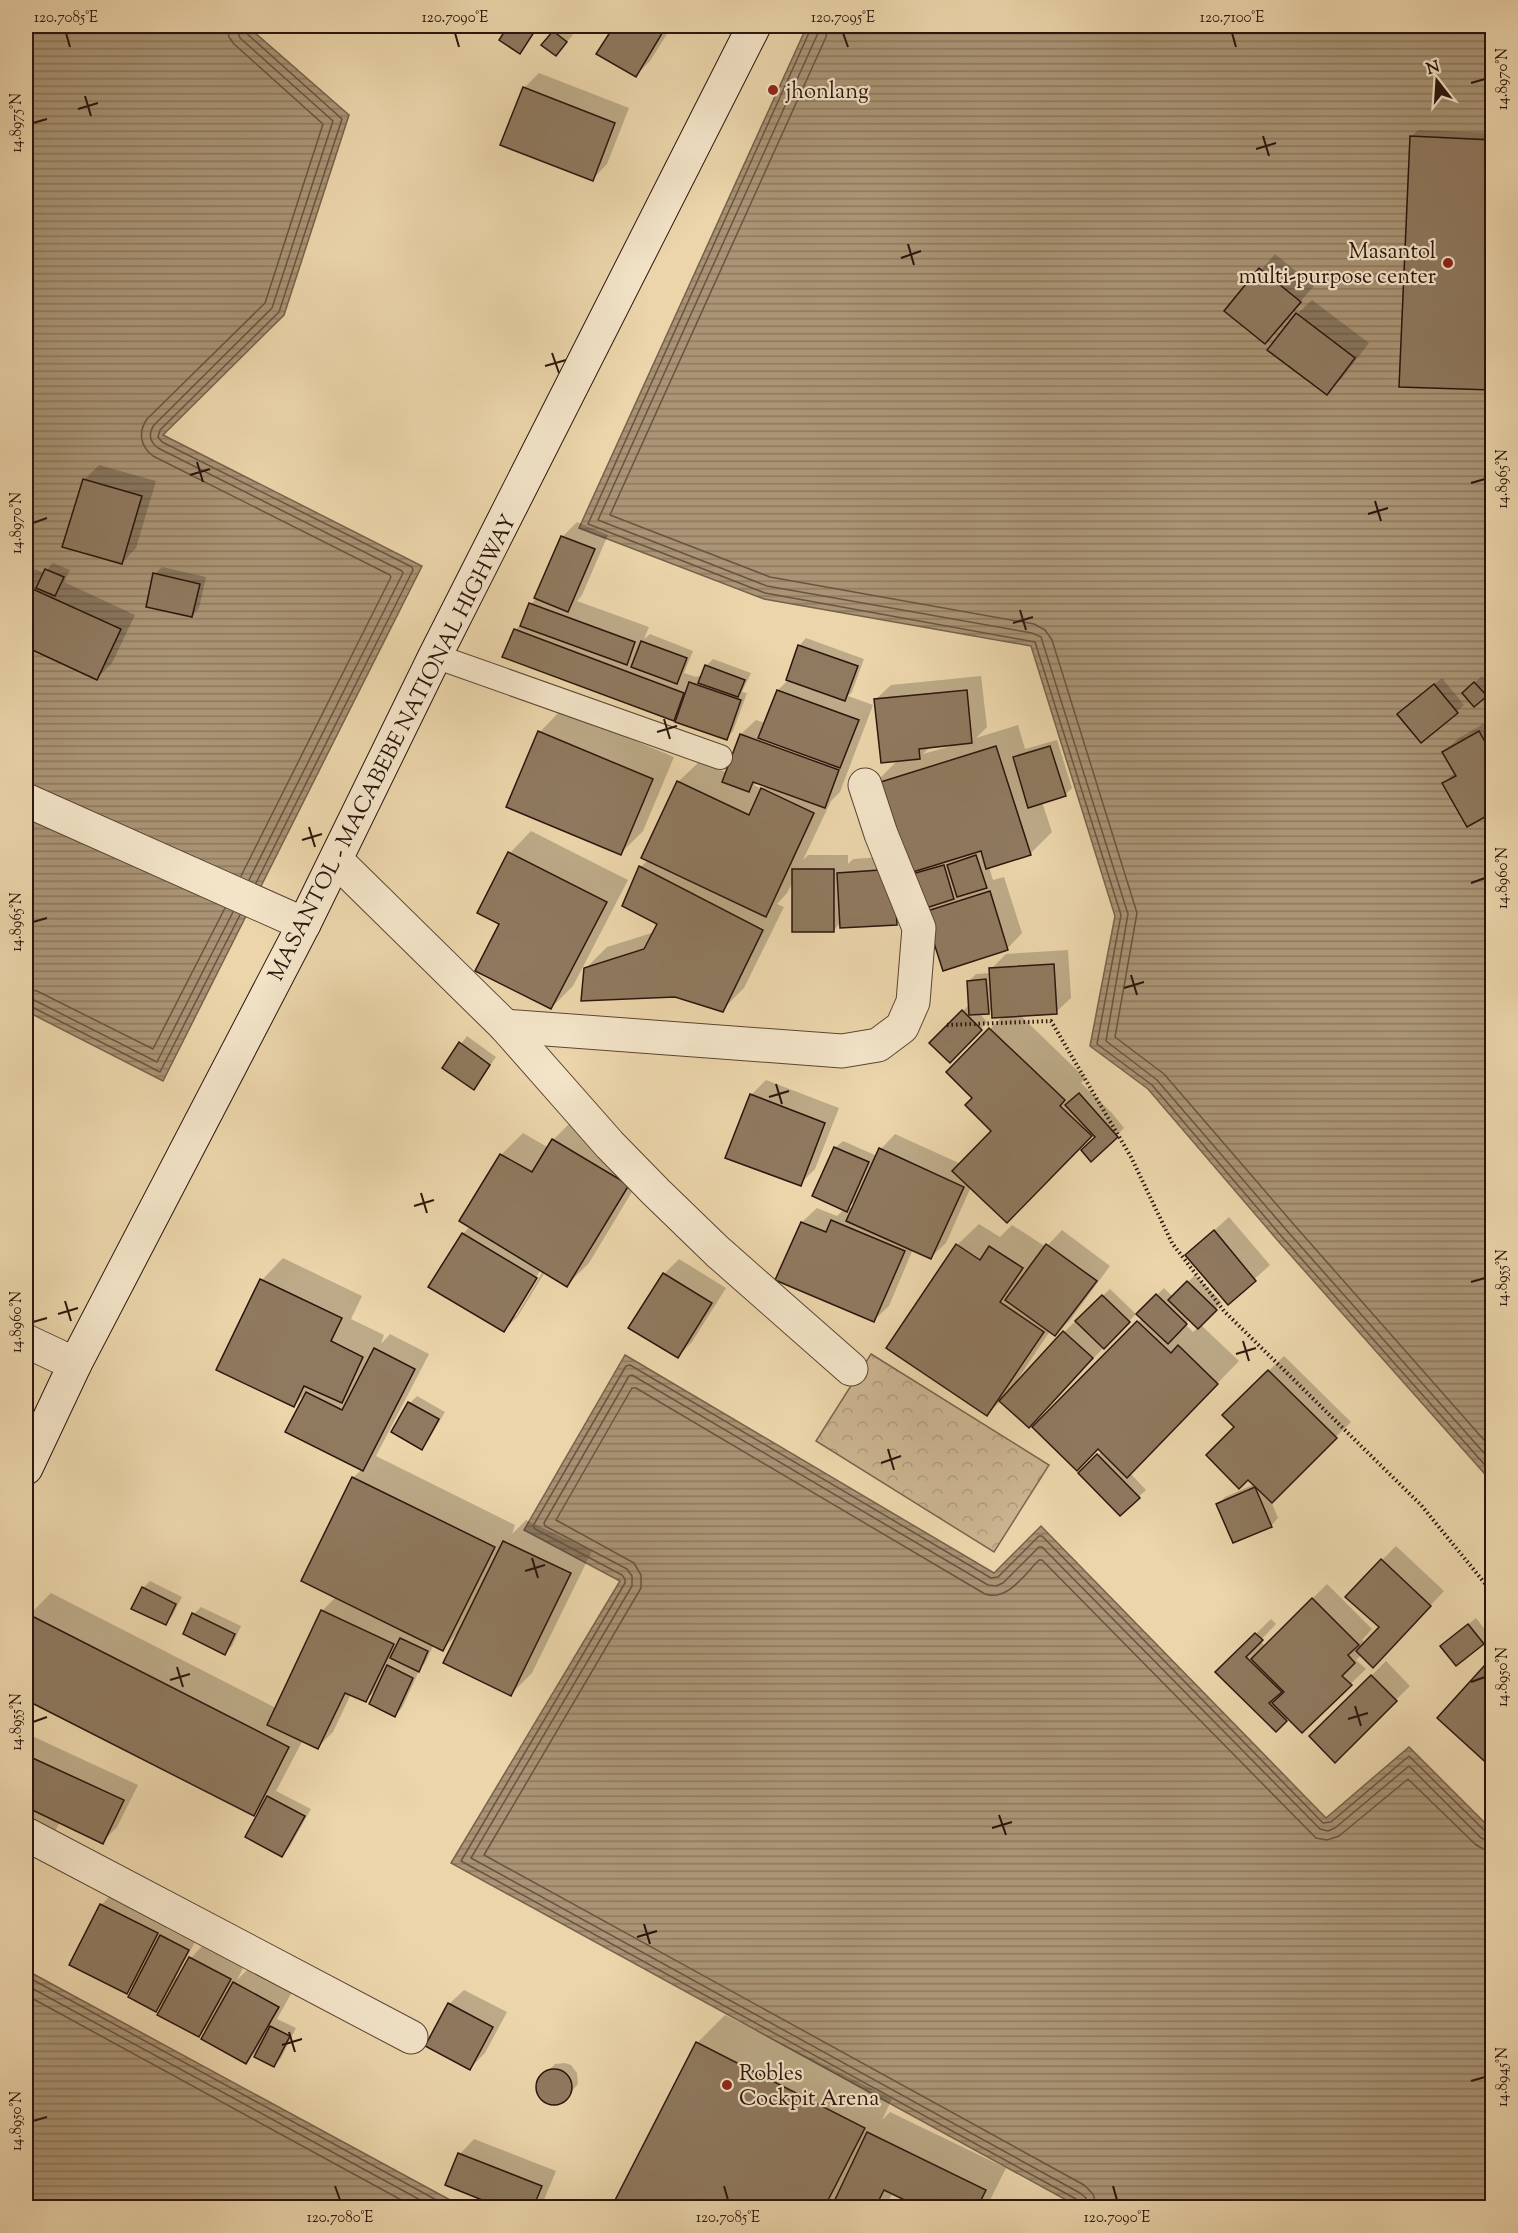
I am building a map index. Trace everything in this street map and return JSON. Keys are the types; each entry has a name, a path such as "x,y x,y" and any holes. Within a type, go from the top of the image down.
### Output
{"street":[{"name":"MASANTOL - MACABEBE NATIONAL HIGHWAY","path":"26,1468 75,1364 304,924 435,656 754,26"},
{"path":"505,1026 842,1051 878,1045 902,1027 913,1002 919,928 881,834 866,785"},
{"path":"26,800 304,924"},
{"path":"336,860 505,1026 656,1192 718,1252 850,1369"},
{"path":"26,1341 75,1364"},
{"path":"26,1834 411,2037"}],"lane":[{"path":"435,656 720,757"}],"path":[{"path":"902,1027 1051,1021 1131,1157 1172,1243 1224,1311 1421,1505 1492,1592"}],"green space":[{"path":"871,1354 1049,1465 994,1552 816,1441"}],"water":[{"path":"26,26 247,26 349,115 284,315 163,435 422,566 163,1081 26,1011"},
{"path":"807,26 1492,26 1492,1482 1279,1242 1148,1089 1090,1046 1115,916 1031,646 764,599 579,528"},
{"path":"625,1355 994,1573 1041,1526 1326,1818 1409,1747 1492,1830 1492,2207 1079,2207 451,1863 620,1581 524,1530"},
{"path":"26,1970 463,2207 26,2207"}],"building":[{"path":"508,26 538,26 520,54 499,40"},
{"path":"614,26 656,26 664,30 636,77 596,54"},
{"path":"553,31 567,42 556,56 541,45"},
{"path":"523,87 615,123 593,181 500,145"},
{"name":"Masantol multi-purpose center","path":"1410,136 1492,140 1492,390 1399,387"},
{"path":"1259,268 1301,302 1265,344 1224,311"},
{"path":"1296,313 1355,358 1327,395 1267,350"},
{"path":"83,479 142,496 122,564 62,547"},
{"path":"561,536 595,549 568,612 534,598"},
{"path":"45,569 64,577 55,596 36,588"},
{"path":"153,573 200,584 192,617 146,607"},
{"path":"26,586 121,629 97,680 26,647"},
{"path":"529,603 635,642 627,665 520,626"},
{"path":"514,629 684,693 674,721 502,657"},
{"path":"641,641 687,658 677,684 631,667"},
{"path":"798,645 858,666 845,701 786,680"},
{"path":"705,665 745,680 738,697 698,683"},
{"path":"689,682 741,700 727,740 675,722"},
{"path":"1474,682 1487,696 1474,707 1462,693"},
{"path":"1434,684 1458,713 1421,743 1397,714"},
{"path":"777,690 859,720 840,768 758,738"},
{"path":"967,690 972,743 919,749 920,759 881,763 874,699"},
{"path":"538,731 653,779 621,855 506,807"},
{"path":"1479,731 1492,755 1492,813 1467,827 1442,783 1456,776 1442,752"},
{"path":"740,734 839,770 825,808 753,782 749,792 722,782"},
{"path":"996,746 1031,855 986,869 981,851 900,876 871,785"},
{"path":"1050,746 1066,796 1028,808 1013,757"},
{"path":"677,781 749,815 761,788 814,813 766,917 641,858"},
{"path":"508,852 607,902 551,1009 475,971 499,924 477,913"},
{"path":"976,855 987,888 957,897 947,865"},
{"path":"944,865 954,899 923,909 912,874"},
{"path":"639,866 763,930 723,1012 675,997 581,1001 584,968 644,949 657,924 622,906"},
{"path":"792,869 834,869 834,932 792,932"},
{"path":"894,869 897,925 840,928 837,873"},
{"path":"990,891 1008,950 943,971 924,912"},
{"path":"1054,964 1057,1014 992,1018 989,968"},
{"path":"986,979 989,1014 969,1015 967,981"},
{"path":"962,1010 982,1030 950,1063 929,1043"},
{"path":"989,1028 1065,1100 1060,1106 1092,1136 1007,1223 952,1171 991,1131 965,1105 972,1098 946,1072"},
{"path":"459,1042 490,1065 474,1090 442,1068"},
{"path":"1079,1093 1118,1137 1091,1162 1081,1150 1095,1137 1065,1105"},
{"path":"750,1094 825,1123 801,1186 725,1158"},
{"path":"552,1139 629,1185 567,1287 459,1221 500,1154 532,1172"},
{"path":"834,1147 869,1162 847,1212 812,1196"},
{"path":"879,1148 964,1187 931,1259 846,1221"},
{"path":"831,1220 905,1251 874,1322 775,1280 801,1222 826,1232"},
{"path":"1214,1230 1256,1281 1228,1305 1185,1255"},
{"path":"462,1233 537,1278 504,1332 428,1287"},
{"path":"956,1244 980,1260 989,1246 1023,1268 1000,1302 1044,1332 987,1416 886,1348"},
{"path":"1046,1244 1097,1281 1055,1336 1005,1300"},
{"path":"663,1273 712,1303 678,1358 628,1328"},
{"path":"260,1279 342,1318 331,1341 363,1357 342,1403 304,1386 294,1407 216,1370"},
{"path":"1187,1281 1217,1310 1198,1329 1168,1300"},
{"path":"1156,1294 1187,1324 1168,1344 1136,1314"},
{"path":"1102,1295 1130,1322 1104,1349 1075,1321"},
{"path":"1137,1321 1171,1353 1178,1345 1218,1384 1127,1478 1098,1449 1077,1471 1032,1427"},
{"path":"1063,1331 1093,1358 1029,1428 999,1401"},
{"path":"374,1348 415,1369 363,1471 285,1432 306,1392 342,1410"},
{"path":"1268,1370 1337,1438 1272,1503 1248,1480 1239,1489 1206,1455 1234,1427 1222,1415"},
{"path":"408,1402 439,1419 422,1450 391,1432"},
{"path":"1097,1454 1140,1498 1120,1516 1078,1473"},
{"path":"352,1477 495,1547 443,1651 301,1581"},
{"path":"1255,1487 1272,1527 1233,1543 1216,1504"},
{"path":"503,1541 571,1573 511,1696 443,1663"},
{"path":"1381,1559 1431,1606 1373,1668 1356,1651 1379,1627 1345,1597"},
{"path":"142,1587 176,1604 166,1625 131,1609"},
{"path":"1312,1598 1359,1645 1348,1655 1355,1663 1342,1676 1352,1685 1302,1733 1272,1703 1284,1692 1251,1659"},
{"path":"321,1610 394,1644 366,1702 345,1693 318,1749 267,1725"},
{"path":"192,1613 235,1634 225,1655 183,1634"},
{"path":"28,1614 289,1747 254,1816 26,1700 26,1618"},
{"path":"1468,1624 1484,1644 1456,1666 1440,1646"},
{"path":"1255,1633 1263,1640 1246,1657 1282,1692 1269,1703 1287,1721 1276,1732 1215,1672"},
{"path":"400,1638 428,1651 419,1672 390,1658"},
{"path":"387,1665 413,1678 395,1717 369,1704"},
{"path":"1484,1666 1492,1674 1492,1768 1437,1718"},
{"path":"1371,1675 1397,1701 1335,1763 1309,1736"},
{"path":"26,1755 124,1800 103,1844 26,1807"},
{"path":"267,1796 305,1816 282,1857 245,1837"},
{"path":"100,1904 158,1933 127,1994 69,1965"},
{"path":"160,1935 189,1950 156,2012 128,1997"},
{"path":"189,1957 231,1979 199,2037 157,2015"},
{"path":"233,1982 279,2007 246,2064 201,2039"},
{"path":"448,2003 493,2027 470,2070 425,2046"},
{"path":"270,2026 290,2036 274,2067 254,2057"},
{"name":"Robles Cockpit Arena","path":"696,2042 865,2128 824,2208 611,2208"},
{"path":"554,2069 567,2074 572,2087 567,2100 554,2105 541,2100 536,2087 541,2074"},
{"path":"867,2132 986,2190 977,2208 921,2208 884,2190 875,2208 831,2208"},
{"path":"458,2153 542,2186 533,2208 502,2208 445,2185"}],"place":[{"name":"jhonlang","path":"773,90"},
{"name":"Masantol multi-purpose center","path":"1448,263"},
{"name":"Robles Cockpit Arena","path":"727,2085"}]}
